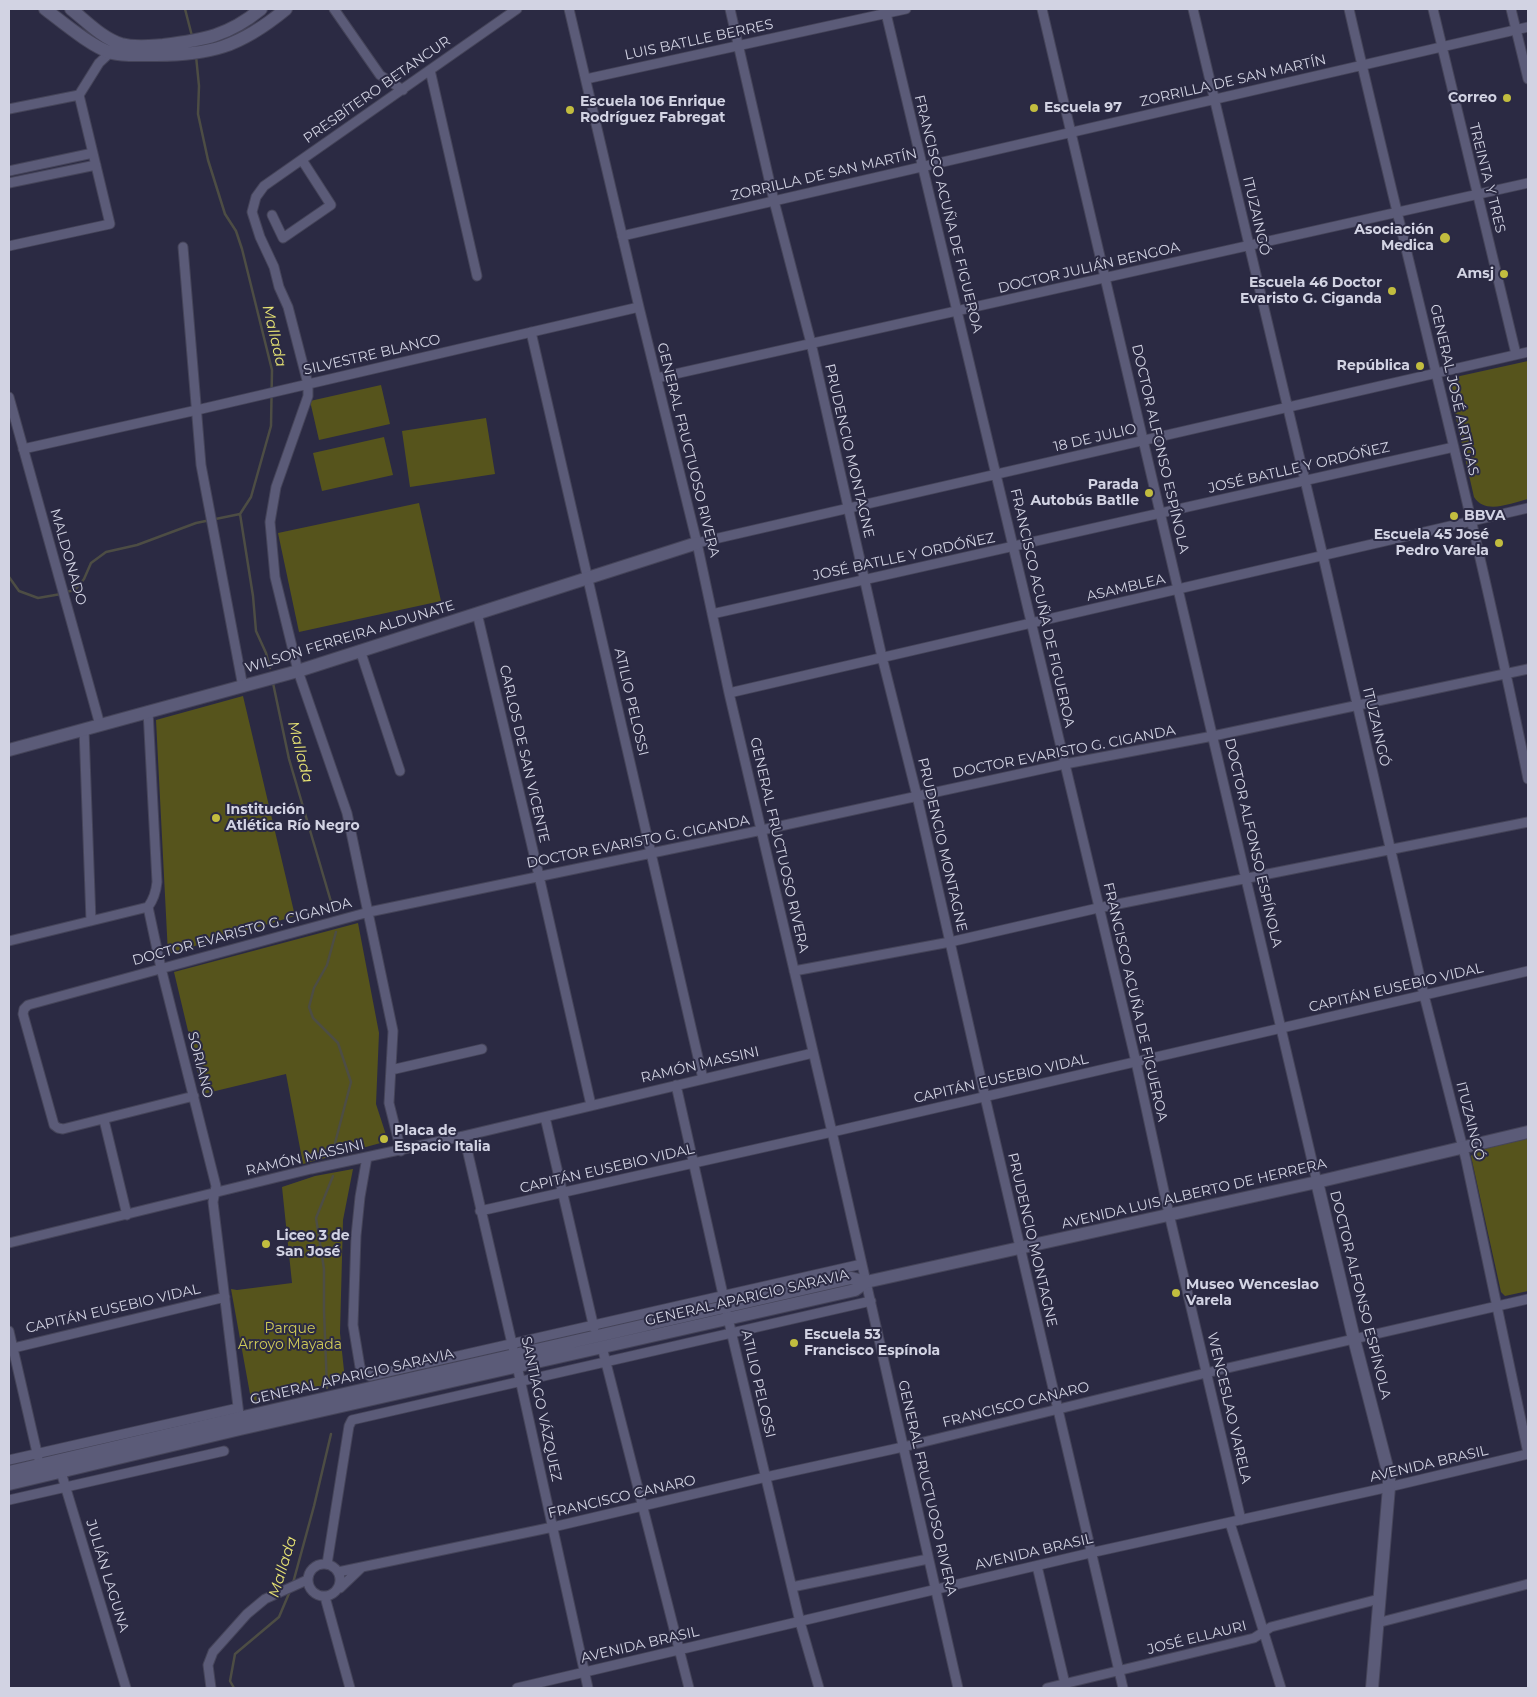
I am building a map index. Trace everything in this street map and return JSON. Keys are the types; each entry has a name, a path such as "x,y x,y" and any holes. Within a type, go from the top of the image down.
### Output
{"main road":[{"path":"45,9 97,46 115,48 132,55 202,46 224,47 247,38 266,26 286,9"},
{"path":"71,9 104,35 115,48"},
{"path":"202,46 220,34 241,24 261,9"},
{"name":"WILSON FERREIRA ALDUNATE","path":"9,750 298,670 696,543"},
{"name":"AVENIDA LUIS ALBERTO DE HERRERA","path":"866,1282 1317,1182 1528,1132"},
{"name":"DOCTOR ALFONSO ESPÍNOLA","path":"1317,1182 1354,1339 1389,1475 1372,1688"},
{"name":"GENERAL APARICIO SARAVIA","path":"9,1472 725,1307 855,1290 866,1282"},
{"name":"GENERAL APARICIO SARAVIA","path":"9,1484 40,1465 61,1472 239,1418"}],"street":[{"path":"334,9 380,75 403,90"},
{"name":"PRESBÍTERO BETANCUR","path":"308,384 288,307 252,212 256,198 264,186 517,9"},
{"name":"GENERAL FRUCTUOSO RIVERA","path":"570,9 638,307 696,543 871,1301 958,1688"},
{"name":"PRUDENCIO MONTAGNE","path":"730,9 774,201 811,343 882,657 917,796 1090,1553 1123,1688"},
{"name":"LUIS BATLLE BERRES","path":"586,79 886,11 906,9"},
{"name":"DOCTOR ALFONSO ESPÍNOLA","path":"1042,9 1317,1182"},
{"name":"ITUZAINGÓ","path":"1193,9 1288,406 1424,995 1463,1148 1528,1454"},
{"name":"GENERAL JOSÉ ARTIGAS","path":"1349,9 1507,673 1528,779"},
{"name":"TREINTA Y TRES","path":"1433,9 1516,354"},
{"path":"1511,9 1528,79"},
{"name":"FRANCISCO ACUÑA DE FIGUEROA","path":"886,11 1136,1062 1169,1214"},
{"name":"ZORRILLA DE SAN MARTÍN","path":"622,236 1528,27"},
{"path":"9,246 110,224 79,95 99,63 115,48"},
{"path":"430,70 476,276"},
{"path":"9,110 79,95"},
{"path":"9,171 93,153"},
{"path":"272,215 282,238 331,205 302,160"},
{"path":"9,183 96,165"},
{"name":"DOCTOR JULIÁN BENGOA","path":"656,378 1528,183"},
{"path":"183,247 201,465 243,686"},
{"name":"SILVESTRE BLANCO","path":"23,449 638,307"},
{"name":"ATILIO PELOSSI","path":"531,332 703,1078"},
{"name":"18 DE JULIO","path":"696,543 1528,352"},
{"path":"308,384 308,396 276,487 270,522 275,577 298,670 347,813 369,912 393,1031 389,1103 401,1150"},
{"name":"MALDONADO","path":"9,397 100,725"},
{"name":"JOSÉ BATLLE Y ORDÓÑEZ","path":"712,614 1454,447"},
{"name":"ASAMBLEA","path":"729,692 1528,508"},
{"name":"CARLOS DE SAN VICENTE","path":"477,613 540,876 592,1106"},
{"path":"360,650 400,771"},
{"name":"DOCTOR EVARISTO G. CIGANDA","path":"104,1120 63,1129 54,1125 23,1014 24,1009 28,1005 369,912 762,830 1065,764 1212,736 1528,669"},
{"path":"9,941 148,907 153,900 157,882 148,711"},
{"path":"84,729 91,921"},
{"path":"794,972 950,942 1098,908 1528,822"},
{"name":"SORIANO","path":"148,907 216,1186 214,1202 239,1418"},
{"name":"CAPITÁN EUSEBIO VIDAL","path":"480,1211 985,1097 1528,971"},
{"path":"391,1070 482,1049"},
{"name":"RAMÓN MASSINI","path":"9,1243 813,1052"},
{"name":"ATILIO PELOSSI","path":"676,1085 731,1333 800,1622 820,1688"},
{"path":"127,1214 104,1120 194,1096"},
{"path":"545,1117 597,1336 606,1362 689,1688"},
{"name":"SANTIAGO VÁZQUEZ","path":"464,1136 515,1355 588,1688"},
{"name":"GENERAL APARICIO SARAVIA","path":"368,1157 360,1197 356,1236 353,1325 360,1367 363,1372 370,1376 515,1355 725,1307 862,1264"},
{"name":"WENCESLAO VARELA","path":"1169,1214 1241,1520"},
{"name":"CAPITÁN EUSEBIO VIDAL","path":"11,1348 225,1297"},
{"name":"FRANCISCO CANARO","path":"338,1572 553,1528 766,1477 903,1447 1057,1408 1528,1298"},
{"path":"327,1564 349,1426 352,1420 871,1301"},
{"path":"9,1331 11,1348 40,1465"},
{"path":"9,1500 224,1451"},
{"name":"AVENIDA BRASIL","path":"517,1688 1090,1553 1230,1523 1528,1454"},
{"name":"GENERAL APARICIO SARAVIA","path":"9,1460 40,1465"},
{"name":"JULIÁN LAGUNA","path":"61,1472 126,1688"},
{"path":"1230,1523 1281,1688"},
{"path":"792,1587 928,1559"},
{"path":"210,1688 208,1665 213,1652 248,1614 265,1600 305,1584 308,1575 318,1565 327,1564 338,1572 340,1581 331,1605 330,1616"},
{"path":"305,1584 316,1595 326,1597 338,1590 352,1575 364,1566"},
{"path":"1037,1566 1066,1686"},
{"path":"1377,1623 1528,1584"},
{"path":"326,1597 350,1688"},
{"name":"JOSÉ ELLAURI","path":"1047,1688 1066,1686 1118,1671 1254,1638 1271,1627 1379,1599"}],"green space":[{"path":"1528,361 1528,499 1491,507 1479,502 1474,497 1450,392 1452,382 1460,376"},
{"path":"381,385 390,424 319,440 310,401"},
{"path":"486,418 495,474 410,487 402,431"},
{"path":"384,437 393,475 322,491 313,453"},
{"path":"419,503 441,601 299,632 278,533"},
{"name":"Institución Atlética Río Negro","path":"243,696 295,916 168,954 156,720"},
{"path":"358,923 379,1033 376,1104 388,1141 303,1164 286,1074 203,1094 174,972"},
{"path":"1528,1138 1528,1291 1505,1296 1501,1292 1471,1156 1476,1150"},
{"name":"Parque Arroyo Mayada","path":"353,1169 343,1220 340,1333 345,1380 252,1405 231,1289 237,1290 292,1283 282,1187 315,1176"}],"waterway":[{"name":"Mallada","path":"185,9 192,36"},
{"name":"Mallada","path":"196,56 199,86 198,114 208,160 225,214 236,231 242,249 272,370 271,426 251,497 240,514 253,596 256,631 266,653 270,668"},
{"path":"66,592 75,590 84,579 91,563 106,552 137,545 196,523 240,514"},
{"path":"9,577 19,591 38,598 61,594"},
{"name":"Mallada","path":"273,683 289,759 334,912"},
{"name":"Mallada","path":"334,1147 351,1082 338,1043 313,1018 309,1007 314,988 327,965 336,932"},
{"name":"Mallada","path":"327,1388 324,1269 316,1218 333,1176"},
{"name":"Mallada","path":"293,1583 331,1434"},
{"name":"Mallada","path":"234,1688 230,1681 235,1654 279,1617 290,1591"}],"place":[{"name":"Correo","path":"1507,98"},
{"name":"Escuela 97","path":"1034,108"},
{"name":"Escuela 106 Enrique Rodríguez Fabregat","path":"570,110"},
{"name":"Asociación Medica","path":"1445,238"},
{"name":"Amsj","path":"1504,274"},
{"name":"Escuela 46 Doctor Evaristo G. Ciganda","path":"1392,291"},
{"name":"República","path":"1420,366"},
{"name":"Parada Autobús Batlle","path":"1149,493"},
{"name":"BBVA","path":"1454,516"},
{"name":"Escuela 45 José Pedro Varela","path":"1499,543"},
{"name":"Institución Atlética Río Negro","path":"216,818"},
{"name":"Placa de Espacio Italia","path":"384,1139"},
{"name":"Liceo 3 de San José","path":"266,1244"},
{"name":"Museo Wenceslao Varela","path":"1176,1293"},
{"name":"Escuela 53 Francisco Espínola","path":"794,1343"}]}
